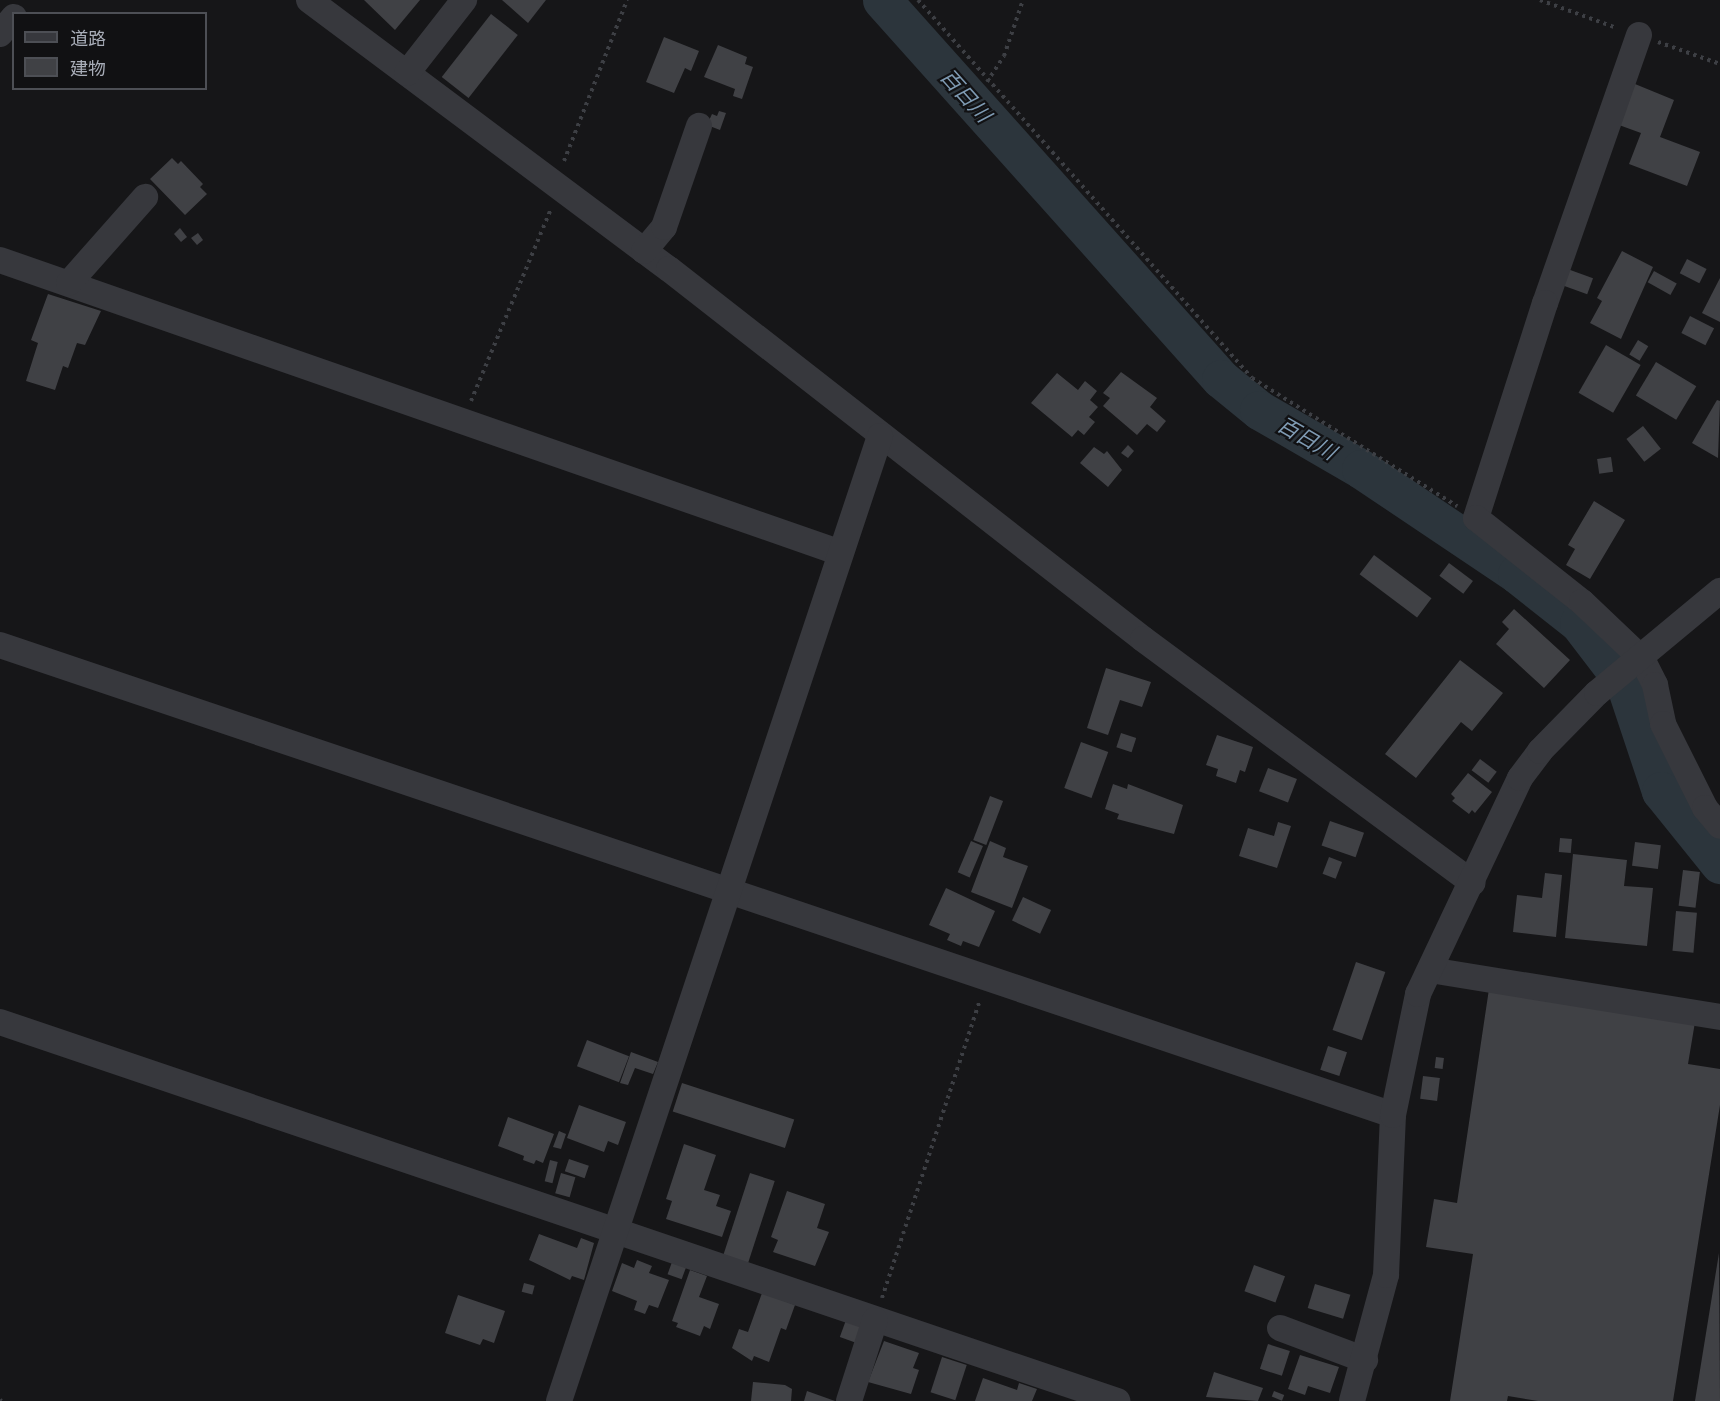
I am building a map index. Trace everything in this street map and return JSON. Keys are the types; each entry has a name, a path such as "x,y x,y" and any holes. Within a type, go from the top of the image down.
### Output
{"street":[{"path":"17,12 27,0"},
{"path":"309,0 644,251 1143,639 1473,883"},
{"path":"407,73 464,0"},
{"path":"0,34 12,19"},
{"path":"1639,35 1545,303 1476,518 1582,602 1639,662 1655,685 1663,723 1705,808 1720,826"},
{"path":"644,251 664,227 699,126"},
{"path":"69,283 145,197"},
{"path":"0,260 838,552"},
{"path":"559,1401 618,1231 838,552 880,436"},
{"path":"1352,1401 1365,1360 1386,1275 1393,1114 1418,994 1473,883 1520,778 1540,751 1598,693 1639,662 1720,591"},
{"path":"0,645 726,892 1393,1114"},
{"path":"1430,970 1720,1017"},
{"path":"0,1022 1116,1401"},
{"path":"849,1401 875,1320"},
{"path":"1280,1328 1365,1360"}],"path":[{"path":"462,422 552,207 555,184 627,0"},
{"path":"918,0 987,82 1251,378 1476,518"},
{"path":"987,82 1004,56 1023,0"},
{"path":"875,1320 987,979"}],"building":[{"path":"364,0 420,0 395,30"},
{"path":"502,0 546,0 528,23"},
{"path":"491,14 518,35 469,98 442,77"},
{"path":"664,37 699,51 691,71 685,68 674,93 646,82"},
{"path":"718,45 747,57 745,64 753,67 742,99 733,96 735,89 704,77"},
{"path":"1635,84 1674,100 1660,137 1700,152 1687,186 1629,164 1641,133 1619,125"},
{"path":"719,111 726,113 720,130 707,125 712,114 717,116"},
{"path":"172,158 178,164 181,161 203,184 200,187 207,194 185,215 150,179"},
{"path":"180,228 187,237 181,242 174,234"},
{"path":"198,233 203,240 197,245 191,238"},
{"path":"1622,251 1653,267 1621,339 1590,323 1602,301 1597,298"},
{"path":"1687,259 1707,269 1699,283 1680,273"},
{"path":"1562,267 1593,278 1587,294 1556,283"},
{"path":"1654,271 1677,284 1670,295 1648,282"},
{"path":"1720,278 1720,322 1702,313"},
{"path":"48,294 101,311 85,345 77,343 68,368 63,366 55,390 26,381 38,343 31,340"},
{"path":"1690,316 1714,328 1705,345 1681,333"},
{"path":"1638,340 1648,346 1640,361 1629,355"},
{"path":"1606,345 1641,365 1613,413 1578,393"},
{"path":"1656,362 1696,386 1676,420 1636,395"},
{"path":"1121,372 1157,398 1150,407 1166,421 1157,432 1147,424 1137,435 1103,406 1110,398 1103,393"},
{"path":"1057,373 1078,390 1085,381 1097,391 1090,400 1098,407 1089,417 1095,422 1084,435 1078,430 1072,437 1031,403"},
{"path":"1717,400 1720,401 1718,458 1692,443"},
{"path":"1643,426 1661,449 1644,462 1626,439"},
{"path":"1128,445 1134,451 1128,458 1121,453"},
{"path":"1094,447 1104,454 1107,451 1122,470 1108,487 1080,463"},
{"path":"1611,457 1613,472 1599,474 1597,459"},
{"path":"1594,501 1625,520 1590,579 1566,565 1575,549 1568,545"},
{"path":"1374,555 1432,598 1417,617 1360,574"},
{"path":"1449,563 1473,581 1463,594 1439,576"},
{"path":"1514,609 1570,660 1544,688 1496,644 1509,629 1502,622"},
{"path":"1460,660 1503,693 1472,731 1461,722 1416,778 1385,754"},
{"path":"1106,668 1151,682 1142,707 1120,700 1108,735 1087,728"},
{"path":"1121,733 1136,738 1132,752 1116,747"},
{"path":"1217,735 1253,747 1245,772 1240,770 1236,783 1216,776 1218,769 1206,765"},
{"path":"1081,742 1108,752 1091,798 1064,788"},
{"path":"1480,759 1497,772 1488,783 1472,770"},
{"path":"1268,768 1297,779 1288,802 1259,791"},
{"path":"1468,773 1492,792 1475,813 1472,810 1469,814 1452,801 1455,798 1451,794"},
{"path":"1113,784 1127,789 1128,784 1183,805 1174,834 1117,819 1119,814 1105,809"},
{"path":"990,796 1003,801 986,845 973,840"},
{"path":"1330,821 1364,833 1356,857 1322,846"},
{"path":"1278,822 1291,826 1277,868 1239,856 1248,828 1274,836"},
{"path":"1560,838 1572,839 1571,853 1559,852"},
{"path":"971,841 983,846 970,877 958,872"},
{"path":"990,841 1006,848 1003,857 1028,866 1012,908 971,892"},
{"path":"1635,842 1661,845 1658,869 1632,866"},
{"path":"1573,854 1627,860 1624,886 1653,888 1647,946 1565,938"},
{"path":"1329,857 1342,862 1336,879 1323,874"},
{"path":"1683,870 1700,872 1695,908 1679,906"},
{"path":"1545,873 1562,875 1556,937 1513,932 1517,895 1542,898"},
{"path":"946,888 995,911 979,947 963,941 961,946 947,940 950,934 929,925"},
{"path":"1023,897 1051,910 1040,934 1012,921"},
{"path":"1676,911 1697,913 1693,953 1673,951"},
{"path":"1356,962 1385,972 1362,1040 1333,1030"},
{"path":"1489,989 1695,1022 1688,1064 1720,1069 1720,1105 1673,1401 1538,1401 1508,1396 1507,1401 1450,1401 1473,1254 1426,1247 1434,1199 1457,1203"},
{"path":"587,1040 629,1056 619,1082 577,1066"},
{"path":"1328,1046 1347,1052 1339,1076 1320,1070"},
{"path":"631,1052 658,1062 653,1074 635,1068 628,1085 620,1083"},
{"path":"1436,1057 1444,1058 1443,1069 1435,1068"},
{"path":"1423,1076 1440,1078 1437,1101 1420,1099"},
{"path":"682,1083 794,1119 785,1148 673,1112"},
{"path":"579,1105 626,1122 618,1145 608,1141 604,1152 567,1138"},
{"path":"508,1117 554,1134 543,1163 536,1160 534,1164 523,1160 524,1156 498,1146"},
{"path":"559,1131 566,1134 561,1149 553,1147"},
{"path":"684,1144 716,1155 704,1190 720,1195 716,1206 731,1211 722,1237 666,1219 672,1201 666,1199"},
{"path":"569,1159 589,1166 585,1178 565,1171"},
{"path":"550,1160 558,1162 552,1183 545,1181"},
{"path":"561,1173 575,1177 570,1197 555,1193"},
{"path":"750,1173 775,1181 748,1264 723,1256"},
{"path":"787,1191 825,1204 817,1228 829,1232 815,1266 773,1252 778,1240 771,1237"},
{"path":"539,1234 577,1248 581,1238 594,1243 584,1280 572,1276 570,1280 529,1260"},
{"path":"1719,1253 1720,1401 1695,1401"},
{"path":"637,1260 652,1266 649,1273 669,1280 658,1308 649,1305 645,1314 634,1310 637,1301 612,1291 622,1263 634,1268"},
{"path":"672,1262 686,1267 682,1279 668,1274"},
{"path":"1254,1265 1285,1276 1275,1303 1244,1291"},
{"path":"690,1270 707,1276 699,1297 719,1304 710,1329 704,1326 700,1336 676,1327 678,1323 672,1321"},
{"path":"524,1283 535,1286 532,1295 522,1292"},
{"path":"1315,1284 1350,1295 1343,1319 1308,1308"},
{"path":"762,1293 795,1305 786,1330 781,1328 769,1362 754,1356 752,1361 732,1348 739,1329 748,1332"},
{"path":"458,1295 505,1311 494,1343 483,1339 480,1345 445,1333"},
{"path":"846,1320 865,1327 859,1344 840,1337"},
{"path":"884,1341 919,1353 913,1368 919,1370 911,1394 868,1382"},
{"path":"1268,1344 1290,1351 1282,1376 1260,1369"},
{"path":"1300,1355 1339,1367 1330,1393 1308,1386 1305,1395 1288,1389"},
{"path":"942,1357 967,1365 955,1400 931,1392"},
{"path":"1214,1372 1263,1388 1258,1401 1206,1397"},
{"path":"983,1378 1017,1390 1019,1383 1037,1389 1032,1401 975,1401"},
{"path":"753,1382 785,1385 792,1389 791,1401 751,1401"},
{"path":"807,1391 835,1401 804,1401"},
{"path":"1274,1391 1284,1395 1282,1401 1272,1397"}],"waterway":[{"name":"百日川","path":"882,0 1221,379 1259,410 1361,469 1517,574 1579,623 1625,683 1661,791 1720,864"}]}
